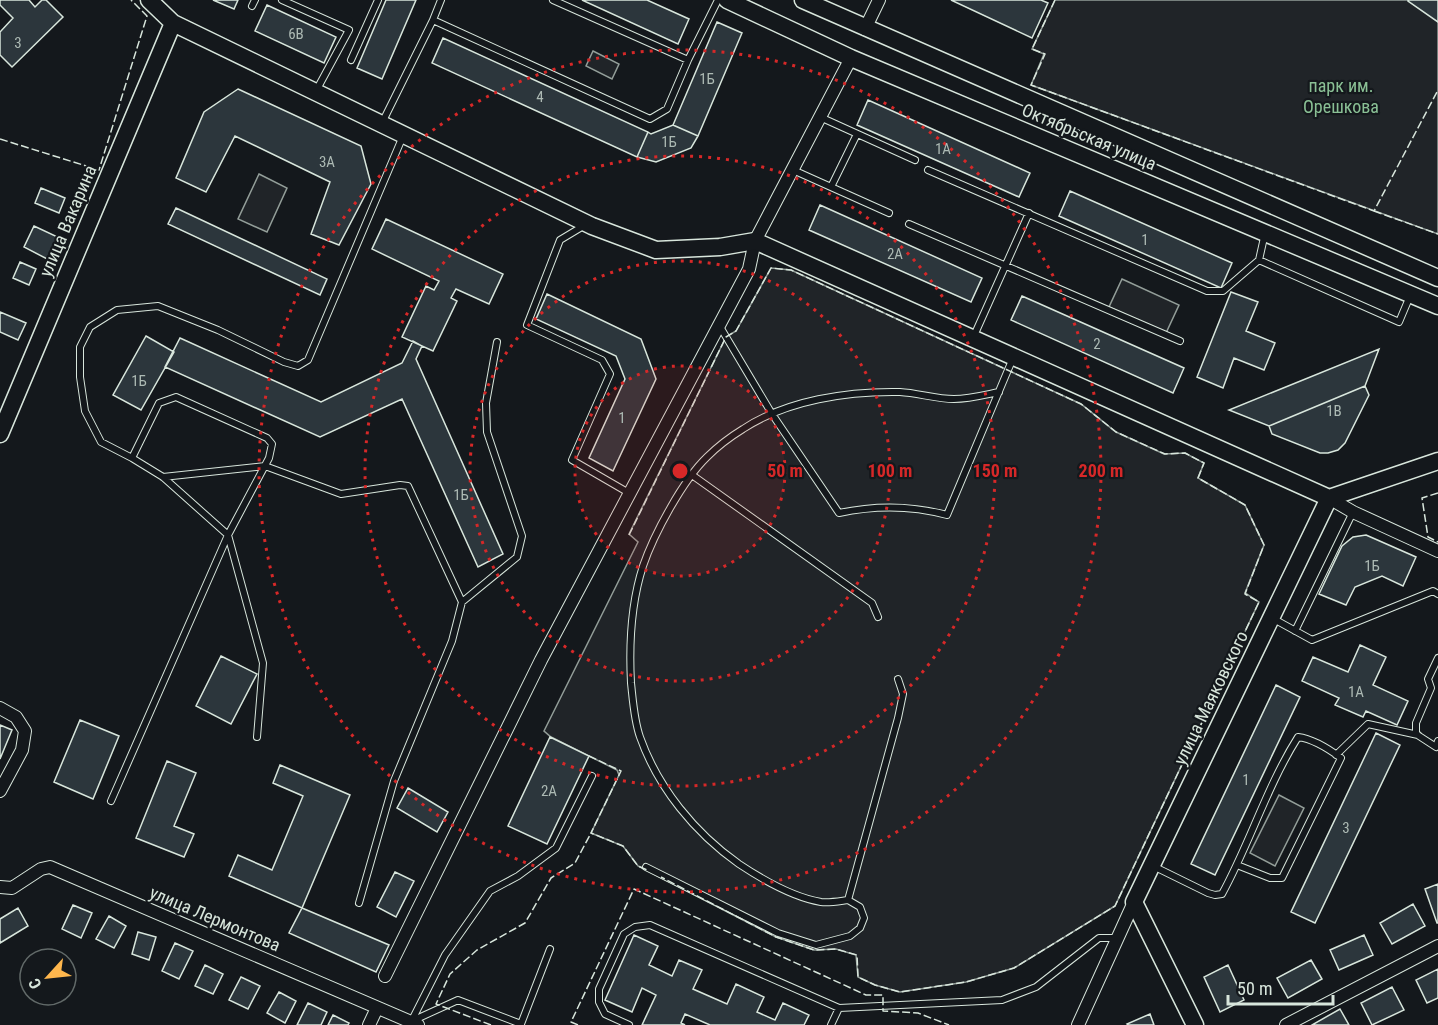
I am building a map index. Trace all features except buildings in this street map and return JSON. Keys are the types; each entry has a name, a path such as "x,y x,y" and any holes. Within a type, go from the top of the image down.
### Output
{"street":[{"path":"148,0 173,23 587,224 656,250 720,247 755,241 1329,498 1353,512 1438,551"},
{"name":"Октябрьская улица","path":"727,0 851,58 1438,306"},
{"name":"Октябрьская улица","path":"803,0 1438,278"},
{"path":"865,29 879,0"},
{"name":"улица Вакарина","path":"0,434 173,23"},
{"path":"385,976 542,660 749,269 755,241 851,58"},
{"path":"1136,178 1148,152"},
{"path":"1411,294 1422,271"},
{"path":"1329,498 1438,460"},
{"name":"улица Маяковского","path":"1078,1025 1134,902 1329,498"},
{"path":"0,708 16,717 25,731 22,750 0,790"},
{"name":"улица Лермонтова","path":"0,887 12,888 41,869 50,867 415,1023"},
{"path":"1134,902 1195,1025"},
{"path":"1286,1025 1438,946"},
{"path":"369,1025 376,1008"}],"lane":[{"path":"282,0 349,30 316,92"},
{"path":"351,60 378,0"},
{"path":"382,123 441,0"},
{"path":"553,0 688,60"},
{"path":"433,20 650,119 668,110 688,60 718,0"},
{"path":"820,117 915,160"},
{"path":"257,738 263,663 228,535 163,477 101,442 85,411 80,377 80,347 90,327 117,310 158,306 218,330 284,362 298,366 308,360 404,134"},
{"path":"831,187 857,134"},
{"path":"793,170 889,213"},
{"path":"928,170 1207,291 1223,291 1259,260 1265,233"},
{"path":"973,339 1029,213"},
{"path":"587,224 560,240 527,325 602,360 610,375 572,460 630,493"},
{"path":"909,224 1180,341"},
{"path":"1259,260 1399,322 1411,294"},
{"path":"719,325 772,414 839,513 881,506 910,507 947,515 1014,357"},
{"path":"359,903 394,782 452,641 462,602 517,557 522,536 487,432 486,403 497,342"},
{"path":"646,867 778,933 816,945 850,936 861,928 864,918 860,908 848,900 823,902 805,897 761,878 728,856 687,817 665,788 640,736 633,707 630,665 634,604 643,567 654,541 684,486 706,458 744,428 772,414 799,404 865,393 902,392 969,399 999,392"},
{"path":"111,801 228,535 266,465 272,444 267,438 176,397 159,403 132,458"},
{"path":"163,477 266,465 341,494 400,485 408,486 462,602"},
{"path":"692,475 872,603 878,617"},
{"path":"1295,631 1353,512"},
{"path":"1271,618 1312,640 1433,591 1438,594"},
{"path":"1418,735 1416,734 1416,723 1431,688 1428,679 1438,658"},
{"path":"848,900 898,718 903,694 898,679"},
{"path":"1336,754 1368,724 1418,735 1437,745"},
{"path":"1152,866 1215,896 1222,894 1298,738 1305,738 1327,748 1341,758 1282,878 1270,878 1237,865"},
{"path":"415,1023 445,955 490,891 518,876 556,848 591,776"},
{"path":"629,1025 605,1014 599,1002 598,989 624,934 634,927 650,925 838,1008 1002,1000 1036,987 1099,938 1118,938"},
{"path":"415,1023 458,1000 521,1024 550,949"},
{"path":"831,1025 838,1008"}],"green space":[{"name":"парк им. Орешкова","path":"1055,0 1438,0 1438,234 1031,85 1044,54 1032,49"},
{"path":"593,51 619,64 612,79 586,66"},
{"path":"259,174 287,188 267,232 238,219"},
{"path":"771,268 791,270 1081,404 1116,432 1164,454 1185,453 1204,463 1198,478 1245,505 1264,545 1245,593 1259,602 1115,906 1014,968 966,982 900,992 875,985 858,977 856,955 836,949 814,950 776,937 638,866 623,846 591,833 619,775 617,770 551,737 544,731 638,542 629,534 726,337 736,331"},
{"path":"1122,279 1179,305 1166,333 1109,307"},
{"path":"1279,795 1304,808 1275,866 1250,853"}],"fence":[{"path":"0,139 99,170 147,16 131,0"},
{"path":"1055,0 1032,49 1045,54 1031,85 1374,211 1438,90"},
{"path":"1374,211 1438,234"},
{"path":"629,535 726,337 736,331 771,268 791,270 1081,404 1116,432 1165,454 1185,453 1204,463 1198,478 1245,505 1264,545 1245,594 1259,602 1115,906 1014,968 966,982 900,992 875,985 858,977 857,955 836,949 814,950 776,937 661,877"},
{"path":"1438,493 1422,498 1428,537 1438,542"},
{"path":"589,756 621,771 591,833 623,846 638,866 647,870"},
{"path":"491,1025 436,1004 450,974 477,950 525,923 551,878 575,863 591,833"},
{"path":"578,1025 571,1022 634,889 866,995 883,995 883,1011 918,1013 949,1025"}]}
